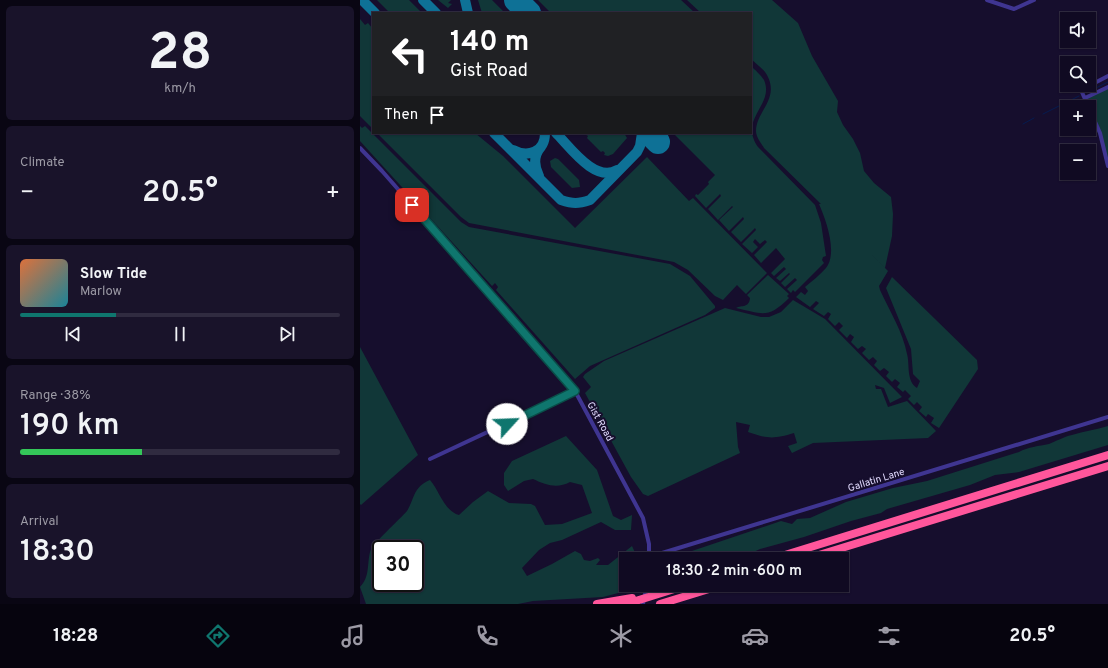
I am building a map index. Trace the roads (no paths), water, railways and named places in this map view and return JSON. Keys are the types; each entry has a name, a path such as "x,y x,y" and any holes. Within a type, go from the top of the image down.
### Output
{"highway":[{"path":"795,552 1108,455"},
{"path":"829,552 1108,466"},
{"path":"626,604 665,592"},
{"path":"660,604 699,592"},
{"path":"597,604 659,594"}],"street":[{"path":"987,0 1014,9 1034,0"},
{"path":"1108,76 1081,90 1100,134 1108,166"},
{"path":"1085,98 1108,87"},
{"name":"Gist Road","path":"360,148 575,391 641,513 647,530 649,552"},
{"path":"430,459 575,391"},
{"name":"Gallatin Lane","path":"669,552 1108,417"},
{"path":"643,604 646,592"}],"waterway":[{"path":"1096,88 1108,82"},
{"path":"1043,114 1079,96"},
{"path":"1023,124 1034,118"}]}
